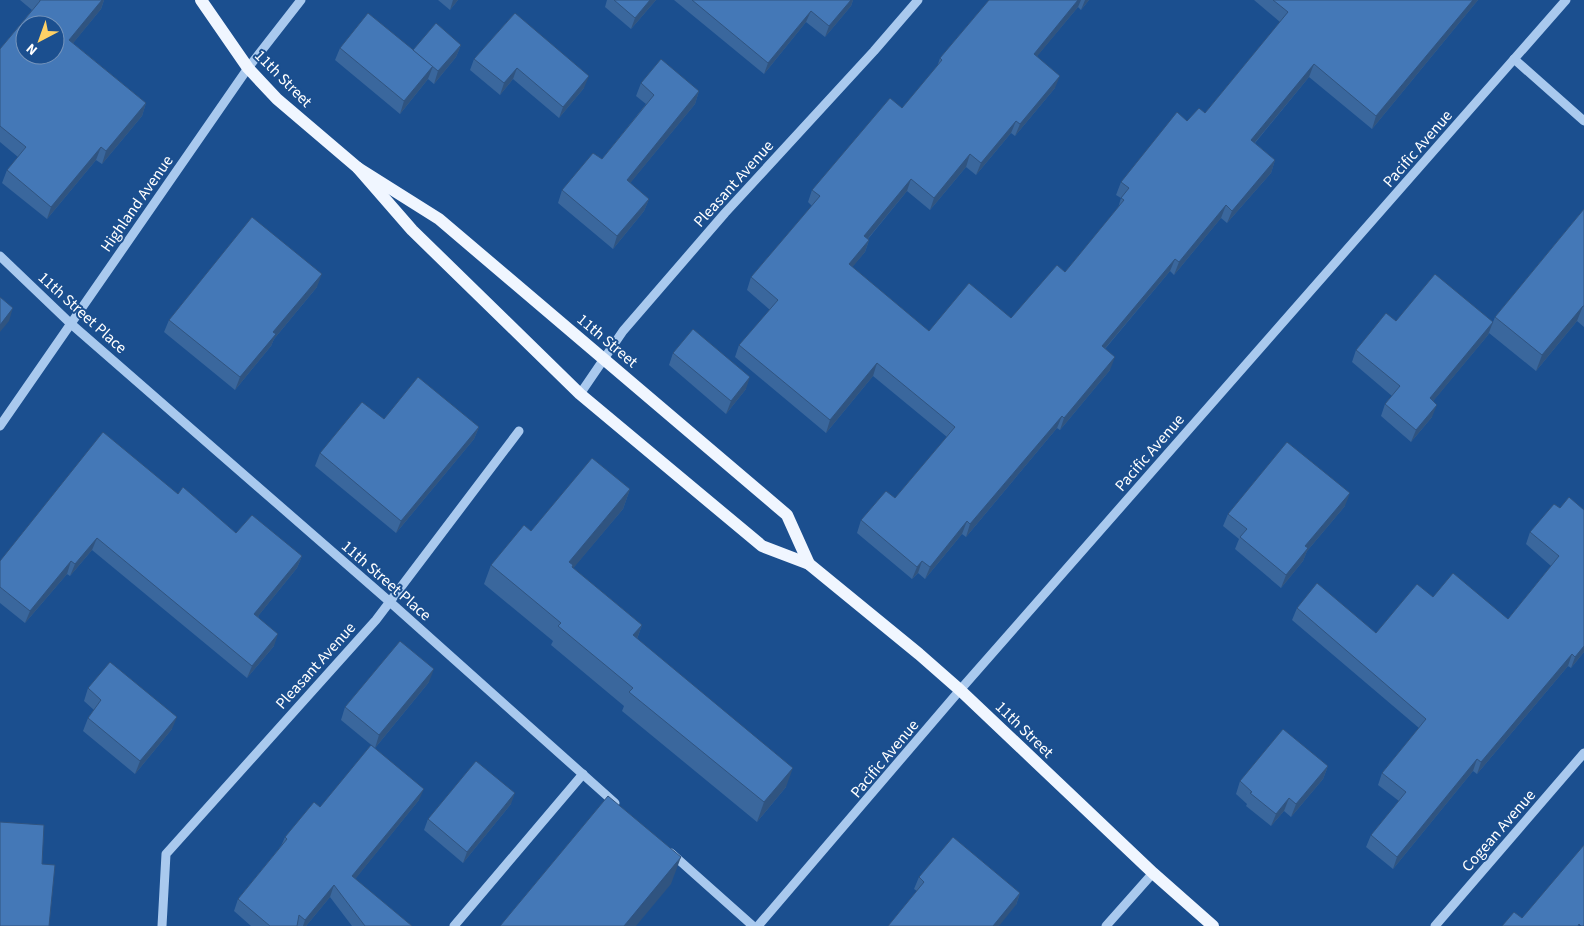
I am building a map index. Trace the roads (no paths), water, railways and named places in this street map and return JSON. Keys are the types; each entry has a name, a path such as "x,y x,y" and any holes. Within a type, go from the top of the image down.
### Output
{"main road":[{"name":"11th Street","path":"201,0 248,68 277,99 358,168 439,219 787,515 809,564"},
{"name":"11th Street","path":"358,168 412,230 580,394 762,546 809,564 960,690 1153,873 1213,926"}],"street":[{"name":"Highland Avenue","path":"0,426 248,68 301,0"},
{"name":"Pleasant Avenue","path":"580,394 606,360 623,331 725,214 918,0"},
{"name":"Pacific Avenue","path":"758,926 960,690 1566,0"},
{"path":"1514,59 1584,121"},
{"name":"11th Street Place","path":"0,256 70,323 390,602 619,807"},
{"name":"Pleasant Avenue","path":"162,926 166,854 376,620 519,431"},
{"name":"Cogean Avenue","path":"1435,926 1584,753"},
{"path":"454,926 583,774"},
{"path":"663,846 753,926"},
{"path":"1106,926 1153,873"}]}
